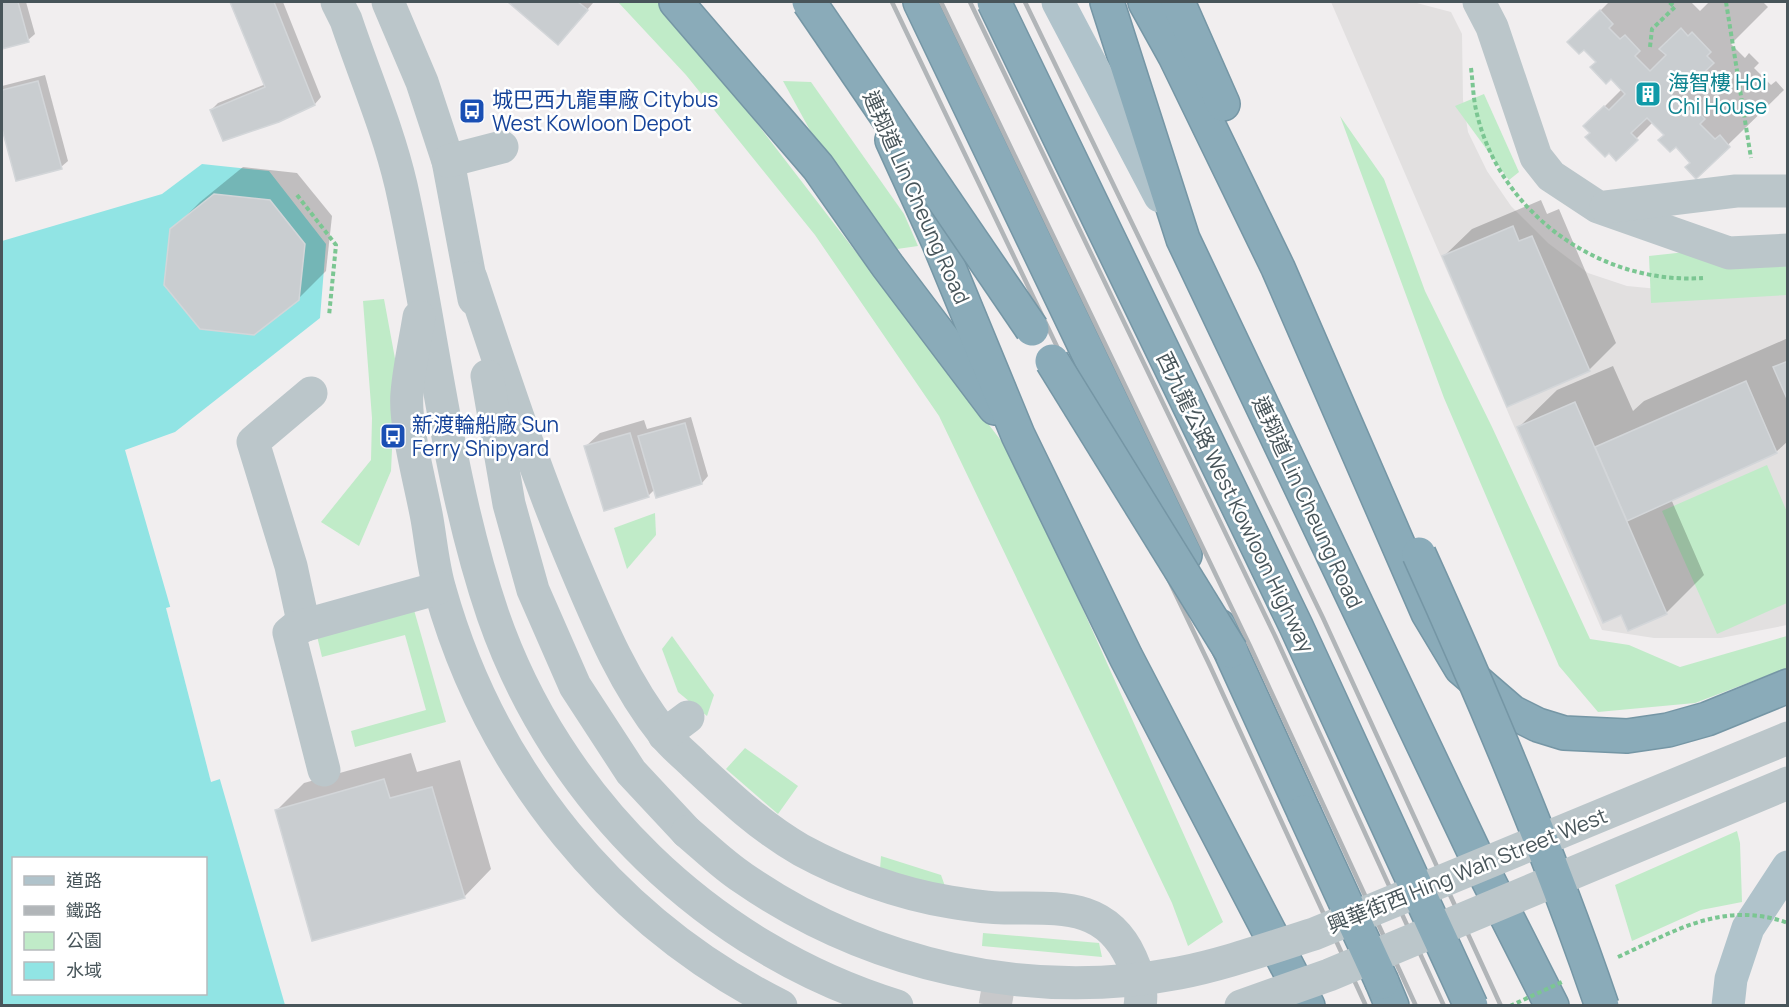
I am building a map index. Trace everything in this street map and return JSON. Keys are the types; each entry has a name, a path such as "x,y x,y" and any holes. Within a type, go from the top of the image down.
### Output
{"highway":[{"path":"676,2 818,167 968,375 1018,435"},
{"path":"809,2 1018,306 1231,651"},
{"name":"連翔道 Lin Cheung Road","path":"829,2 938,241 1018,435 1126,657 1308,1005"},
{"path":"920,2 1231,651 1392,1005"},
{"name":"西九龍公路 West Kowloon Highway","path":"994,2 1296,626 1471,1005"},
{"path":"1107,2 1183,239"},
{"path":"1146,2 1176,56 1292,300 1423,603 1461,668 1512,712 1538,725 1564,733 1628,736 1668,730 1707,718 1788,686"},
{"path":"1178,2 1484,696 1532,813 1602,1005"},
{"name":"連翔道 Lin Cheung Road","path":"1183,239 1478,860 1552,1005"}],"main road":[{"name":"連翔道 Lin Cheung Road","path":"1058,2 1183,239"},
{"path":"1728,1005 1731,979 1748,927 1788,867"}],"street":[{"path":"337,2 349,30 400,183 463,501 494,615 538,718 598,805 660,870 701,906 750,939 845,987 897,1005"},
{"name":"興華街西 Hing Wah Street West","path":"387,2 422,82 448,161 471,278 509,504 533,590 575,686 631,772 687,832 741,877 800,914 849,937 905,958 1005,980 1080,983 1178,973 1242,957 1314,934 1788,738"},
{"path":"1479,2 1492,27 1536,157 1551,176 1598,207 1730,253 1788,250"},
{"path":"448,161 502,147"},
{"path":"1598,207 1736,191 1788,191"},
{"path":"1730,253 1714,232 1717,211 1736,191"},
{"name":"興華街西 Hing Wah Street West","path":"471,278 539,478 610,650 676,726 744,812 801,850 868,880 948,902 1001,908 1060,895 1083,912 1102,922 1118,937 1130,954 1139,975 1142,996 1140,1005"},
{"path":"422,297 406,395 439,588 477,691 503,743 531,789 562,832 600,875 648,919 697,957 750,990 781,1005"},
{"path":"304,626 291,567 253,442 311,393"},
{"path":"324,770 288,639 289,633 304,626 439,588"},
{"name":"興華街西 Hing Wah Street West","path":"1241,1005 1329,975 1788,783"}],"path":[{"path":"1650,46 1652,29 1675,7 1669,2"},
{"path":"1726,2 1751,158"},
{"path":"297,195 336,246 329,316"},
{"path":"305,216 310,212"},
{"path":"1614,959 1711,917 1752,915 1788,923"},
{"path":"1510,1005 1572,978"}],"shaded area":[{"path":"1331,2 1413,2 1451,12 1462,34 1463,100 1468,132 1487,171 1511,206 1548,243 1588,273 1627,286 1669,290 1787,279 1787,625 1721,638 1654,638 1602,630"}],"green space":[{"path":"618,2 657,2 722,78 1016,460 1223,922 1188,946 1172,903 939,416 815,235 686,75"},
{"path":"783,81 811,82 904,214 918,246 897,249 857,209 828,163"},
{"path":"1484,94 1519,172 1509,180 1455,106"},
{"path":"1340,116 1384,179 1425,291 1492,427 1590,639 1629,645 1680,667 1787,636 1787,668 1695,703 1598,712 1559,666 1444,398"},
{"path":"1787,241 1787,295 1651,303 1649,256"},
{"path":"384,299 396,364 391,471 359,546 321,522 371,460 372,418 363,301"},
{"path":"1767,465 1787,512 1787,603 1717,634 1662,511"},
{"path":"655,513 656,535 627,569 614,528"},
{"path":"414,610 446,722 355,747 351,731 426,710 405,635 322,657 317,636"},
{"path":"672,636 714,695 707,716 678,692 662,649"},
{"path":"745,748 798,786 778,814 726,769"},
{"path":"1737,831 1740,843 1742,902 1701,910 1632,941 1615,885"},
{"path":"881,856 941,875 946,889 880,869"},
{"path":"983,933 1099,943 1102,957 982,946"}],"water":[{"path":"202,164 269,171 326,244 320,318 175,432 125,450 285,1005 2,1006 2,241 162,194"}],"pier":[{"path":"173,606 223,778 211,782 166,608"}],"building":[{"path":"2,2 18,2 29,42 2,49"},
{"path":"230,2 274,2 315,105 279,122 223,141 210,110 265,87"},
{"path":"508,2 578,2 588,10 558,45"},
{"name":"海智樓 Hoi Chi House","path":"1600,10 1613,24 1609,28 1620,39 1625,35 1640,51 1635,56 1650,71 1666,55 1659,49 1681,28 1688,36 1692,32 1711,52 1707,56 1714,63 1692,84 1688,79 1671,94 1689,112 1693,107 1705,119 1700,124 1715,139 1720,135 1730,147 1696,179 1685,167 1690,163 1676,147 1670,152 1658,140 1664,135 1647,118 1631,133 1638,140 1616,161 1609,153 1605,157 1585,137 1590,133 1583,126 1604,106 1609,110 1625,94 1611,79 1606,84 1590,67 1596,62 1584,50 1579,54 1567,42"},
{"path":"38,81 62,169 16,181 2,129 2,90"},
{"path":"214,194 270,200 305,244 299,300 254,335 200,329 164,285 170,229"},
{"path":"1513,226 1519,241 1532,236 1590,371 1507,407 1442,256"},
{"path":"1788,361 1788,401 1773,367"},
{"path":"1746,381 1777,453 1627,521 1595,447"},
{"path":"1575,402 1667,614 1628,631 1621,615 1603,623 1517,427"},
{"path":"685,423 702,484 656,498 638,436"},
{"path":"630,433 649,497 604,511 584,446"},
{"path":"384,779 390,798 432,787 465,898 312,941 275,810"}],"tunnel":[{"path":"995,1006 998,989"}],"railway":[{"path":"892,2 1210,666 1366,1006"},
{"path":"941,2 1250,646 1416,1006"},
{"path":"970,2 1275,636 1444,1006"},
{"path":"1025,2 1323,618 1501,1006"}],"place":[{"name":"海智樓 Hoi Chi House","path":"1648,94"},
{"name":"城巴西九龍車廠 Citybus West Kowloon Depot","path":"472,111"},
{"name":"新渡輪船廠 Sun Ferry Shipyard","path":"393,436"}]}
